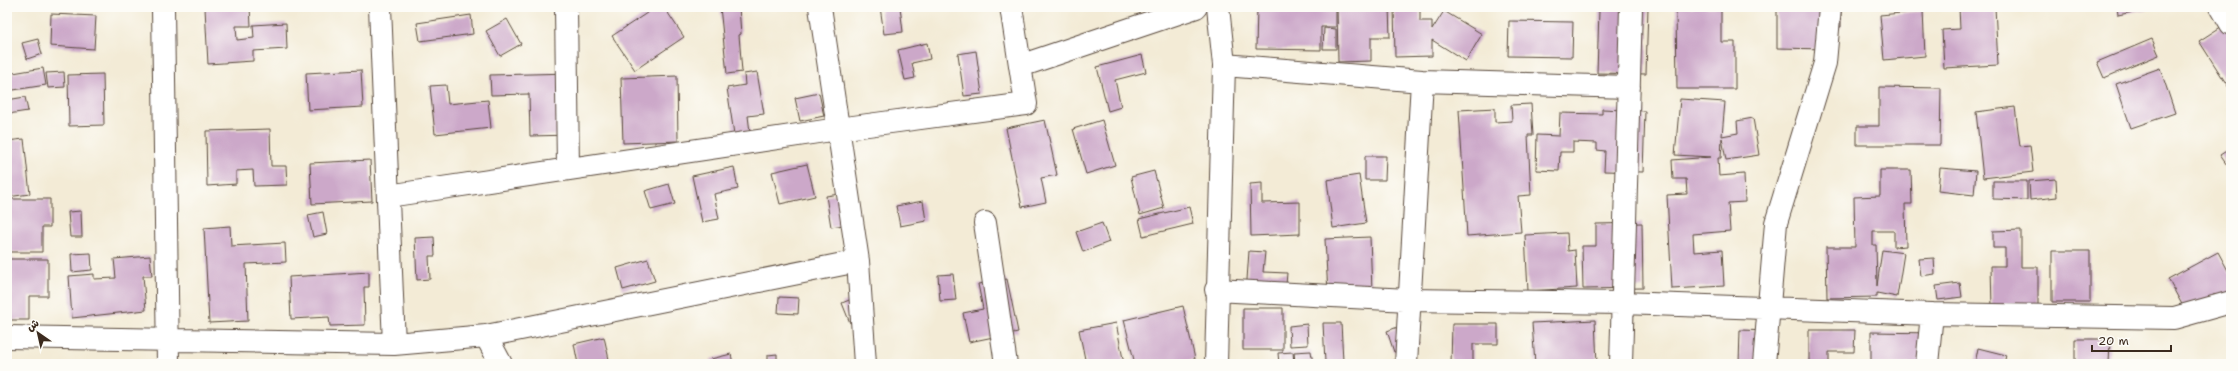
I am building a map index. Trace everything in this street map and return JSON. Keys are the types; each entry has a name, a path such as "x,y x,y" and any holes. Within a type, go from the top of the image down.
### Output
{"street":[{"path":"163,7 168,364"},
{"path":"380,7 394,344"},
{"path":"566,7 568,170"},
{"path":"820,7 858,261 865,364"},
{"path":"388,196 838,129 1026,104 1011,7"},
{"path":"1020,66 1196,7"},
{"path":"1216,364 1216,290 1224,65 1218,7"},
{"path":"1621,364 1631,7"},
{"path":"1764,364 1776,223 1825,63 1830,7"},
{"path":"2221,7 2231,24"},
{"path":"1224,65 1422,81 1629,87"},
{"path":"1406,364 1408,300 1422,81"},
{"path":"986,223 1006,364"},
{"path":"7,337 394,344 486,336 858,261"},
{"path":"1216,290 1408,300 1622,303 1932,314 2174,318 2231,302"},
{"path":"1928,364 1932,314"},
{"path":"486,336 501,364"}],"building":[{"path":"89,7 136,7 136,9 89,9"},
{"path":"250,7 251,26 236,26 237,40 254,38 253,25 286,23 287,49 253,51 253,61 208,64 205,8"},
{"path":"656,7 664,7 684,37 635,70 612,36"},
{"path":"720,7 739,7 741,34 739,35 742,72 727,74"},
{"path":"880,7 900,7 903,32 884,34"},
{"path":"1257,7 1336,7 1336,27 1321,27 1321,50 1256,49"},
{"path":"1337,7 1389,7 1390,37 1371,37 1371,61 1338,62"},
{"path":"1394,7 1420,7 1420,21 1432,21 1432,30 1444,11 1482,34 1466,61 1432,40 1432,56 1395,57"},
{"path":"1583,7 1648,7 1646,74 1597,73 1599,10 1583,9"},
{"path":"1676,7 1721,7 1721,42 1735,42 1735,89 1677,89"},
{"path":"1777,7 1841,7 1841,27 1828,26 1827,49 1777,48"},
{"path":"1995,7 1998,65 1944,68 1942,30 1960,29 1959,8"},
{"path":"2117,7 2147,7 2147,9 2118,15"},
{"path":"1923,11 1925,56 1884,60 1880,15"},
{"path":"51,14 96,16 94,49 50,46"},
{"path":"471,15 473,34 420,41 417,23"},
{"path":"507,19 521,44 500,56 486,31"},
{"path":"1509,21 1573,22 1572,57 1508,56"},
{"path":"2230,21 2231,22 2231,91 2199,41"},
{"path":"1324,28 1336,29 1336,49 1323,49"},
{"path":"38,39 42,54 27,59 22,43"},
{"path":"2152,39 2159,55 2104,78 2097,62"},
{"path":"927,43 930,59 912,63 915,78 905,80 898,50"},
{"path":"976,51 982,94 964,96 958,54"},
{"path":"1142,55 1146,72 1115,80 1121,107 1108,111 1097,67"},
{"path":"43,68 46,85 7,91 7,74"},
{"path":"2160,68 2175,113 2131,128 2116,84"},
{"path":"361,70 363,107 308,110 306,73"},
{"path":"64,72 65,87 48,88 46,73"},
{"path":"757,72 764,114 748,116 750,132 734,134 727,88 745,85 744,74"},
{"path":"572,73 573,135 530,136 529,94 491,95 490,75"},
{"path":"103,74 104,125 69,126 68,75"},
{"path":"677,76 678,141 623,143 621,78"},
{"path":"446,85 448,104 488,100 491,128 435,134 430,86"},
{"path":"1879,87 1941,88 1940,145 1857,145 1857,126 1879,126"},
{"path":"819,93 824,116 800,121 795,98"},
{"path":"25,97 28,111 8,114 7,100"},
{"path":"1680,99 1725,102 1722,136 1738,133 1737,121 1753,118 1759,155 1726,160 1722,138 1721,158 1718,158 1719,176 1744,174 1745,202 1728,203 1730,231 1693,234 1694,252 1722,250 1724,286 1672,289 1667,195 1687,194 1686,179 1673,179 1672,160 1711,157 1675,155"},
{"path":"1531,104 1533,135 1528,135 1531,195 1518,196 1521,232 1467,236 1459,110 1495,108 1495,122 1512,121 1511,105"},
{"path":"2015,107 2020,146 2030,145 2033,172 1983,178 1976,112"},
{"path":"1602,109 1645,111 1643,172 1604,171 1605,151 1597,150 1597,143 1573,142 1573,152 1560,152 1559,171 1536,170 1537,135 1559,136 1560,113 1602,114"},
{"path":"1045,120 1057,175 1041,178 1046,202 1022,207 1006,128"},
{"path":"1102,120 1115,165 1086,174 1073,129"},
{"path":"270,129 271,166 286,166 287,185 254,186 253,170 236,171 236,184 207,186 206,131"},
{"path":"24,139 30,194 7,197 7,141"},
{"path":"2231,148 2231,171 2220,155"},
{"path":"1365,156 1386,156 1385,180 1365,180"},
{"path":"370,160 372,201 312,204 310,163"},
{"path":"807,164 815,196 780,204 772,172"},
{"path":"734,167 738,189 714,194 719,219 702,222 692,176"},
{"path":"1940,168 1976,171 1974,195 1938,191"},
{"path":"1880,170 1911,170 1912,204 1905,204 1906,246 1894,247 1894,231 1873,231 1873,245 1876,245 1877,286 1882,250 1904,253 1897,297 1877,293 1877,297 1827,298 1826,247 1855,247 1854,197 1880,196"},
{"path":"1154,171 1164,208 1140,215 1131,177"},
{"path":"1359,175 1366,223 1333,228 1327,180"},
{"path":"2056,179 2057,197 2030,200 2029,181"},
{"path":"1993,181 2027,181 2027,200 1993,199"},
{"path":"1262,183 1262,203 1300,202 1300,234 1251,236 1250,184"},
{"path":"669,184 675,204 651,210 645,191"},
{"path":"846,193 850,224 831,227 826,196"},
{"path":"7,199 50,199 50,227 42,227 42,252 7,252"},
{"path":"923,201 926,221 900,226 896,206"},
{"path":"1189,207 1193,224 1143,236 1139,219"},
{"path":"81,211 82,237 70,237 68,212"},
{"path":"323,212 327,234 313,237 308,215"},
{"path":"1102,223 1109,242 1083,252 1076,232"},
{"path":"1642,223 1643,288 1583,289 1582,246 1596,246 1596,224"},
{"path":"230,226 231,246 285,243 286,262 246,264 248,321 209,323 204,228"},
{"path":"2021,230 2021,267 2038,267 2038,307 1992,308 1991,266 2005,266 2005,248 1993,248 1993,231"},
{"path":"1567,233 1568,251 1575,250 1577,288 1528,291 1525,235"},
{"path":"434,237 435,256 429,256 430,279 417,280 415,238"},
{"path":"1370,237 1372,291 1328,293 1325,239"},
{"path":"1249,251 1265,252 1263,272 1287,273 1285,296 1246,294"},
{"path":"2052,251 2090,251 2090,302 2052,302"},
{"path":"2218,252 2231,276 2231,297 2190,319 2168,279"},
{"path":"91,253 92,270 72,272 71,254"},
{"path":"150,256 152,276 143,276 146,310 72,318 69,276 94,274 94,279 116,278 114,259"},
{"path":"1934,258 1935,274 1921,276 1919,259"},
{"path":"7,259 48,259 48,296 29,296 29,320 7,320"},
{"path":"648,259 655,281 623,290 617,268"},
{"path":"369,272 369,287 364,287 365,325 330,326 329,317 291,319 289,277"},
{"path":"953,274 956,300 940,301 938,275"},
{"path":"1007,279 1018,332 969,342 963,313 983,309 978,284"},
{"path":"1960,283 1962,297 1938,300 1936,286"},
{"path":"859,296 867,317 850,323 842,303"},
{"path":"779,297 799,298 798,314 778,313"},
{"path":"1183,306 1195,359 1174,364 1135,364 1124,320"},
{"path":"1243,308 1283,308 1283,350 1243,350"},
{"path":"1595,320 1597,364 1535,364 1532,323"},
{"path":"1411,322 1419,344 1394,352 1387,331"},
{"path":"1116,323 1124,364 1086,364 1079,330"},
{"path":"1323,323 1341,323 1343,361 1325,362"},
{"path":"1307,324 1308,345 1290,346 1289,326"},
{"path":"1452,324 1498,324 1498,344 1473,344 1473,364 1451,364"},
{"path":"1740,330 1771,331 1770,364 1739,364"},
{"path":"1809,330 1855,330 1854,352 1829,352 1829,364 1809,364"},
{"path":"1871,332 1933,333 1933,364 1871,364"},
{"path":"604,337 610,364 578,364 574,344"},
{"path":"2075,339 2110,339 2109,364 2075,364"},
{"path":"1978,348 2006,355 2004,364 1975,364"},
{"path":"1311,351 1313,364 1295,364 1294,352"},
{"path":"1293,352 1294,364 1279,364 1278,353"},
{"path":"731,354 733,364 712,364 711,359"},
{"path":"777,354 777,364 768,364 768,355"}]}
